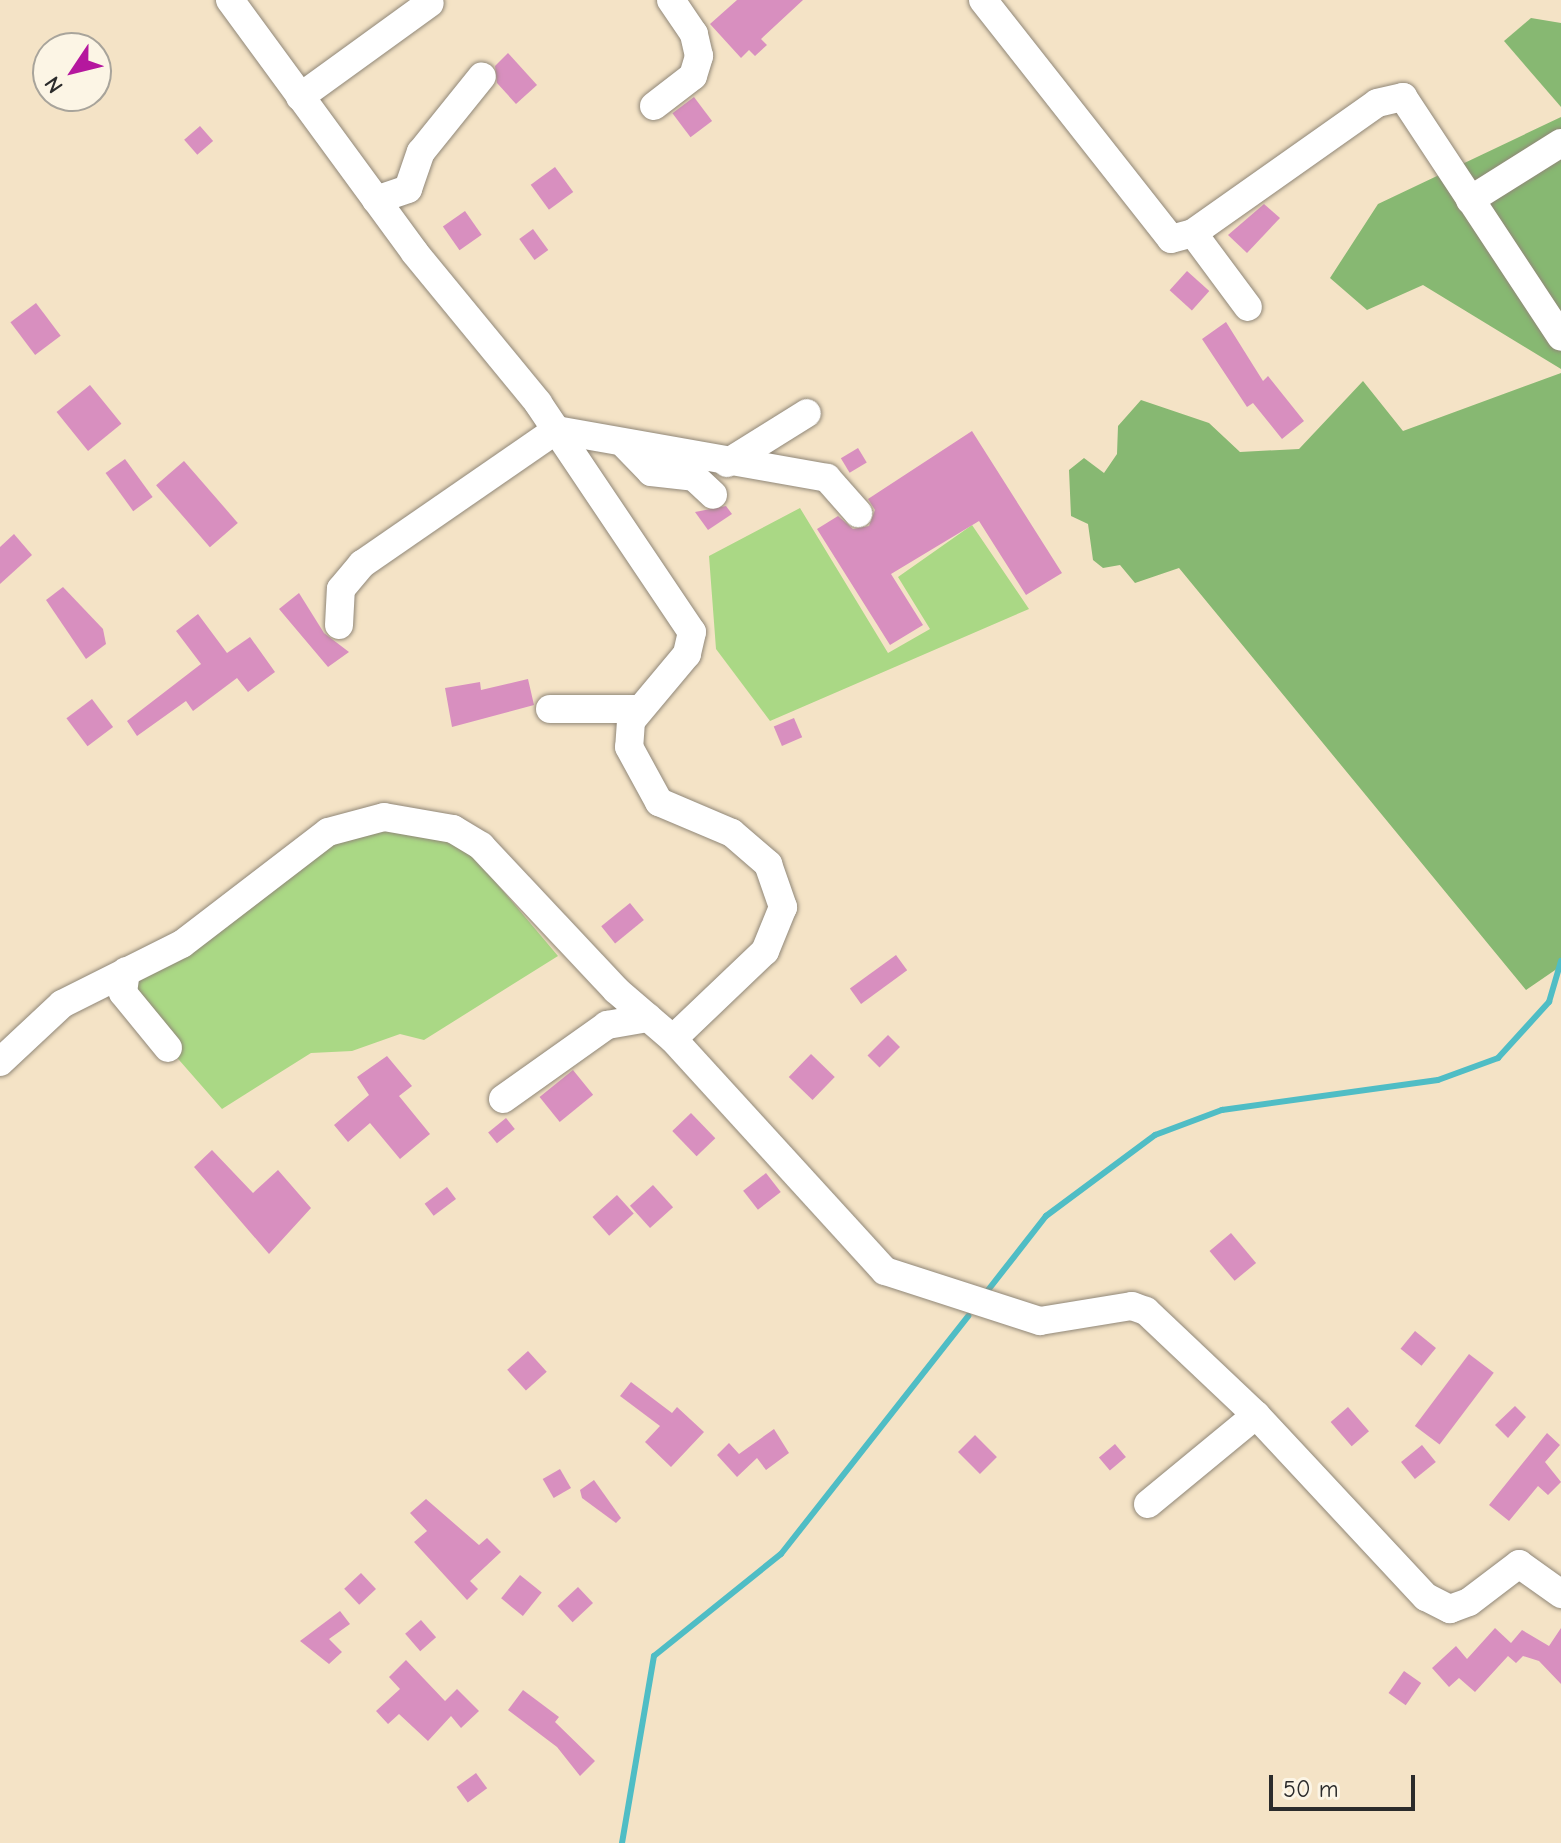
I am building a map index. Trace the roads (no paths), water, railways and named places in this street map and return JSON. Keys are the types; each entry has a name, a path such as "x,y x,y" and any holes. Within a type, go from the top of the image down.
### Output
{"street":[{"path":"230,0 376,200 556,430 692,632 687,654 640,709 629,747 642,782 659,802 732,833 768,864 783,907 765,951 673,1039"},
{"path":"654,106 693,76 699,56 694,34 671,0"},
{"path":"983,0 1162,234 1180,239 1390,97 1413,105 1470,200 1561,337"},
{"path":"300,97 430,3"},
{"path":"376,200 408,189 421,152 482,76"},
{"path":"1470,200 1561,143"},
{"path":"1193,233 1248,307"},
{"path":"727,463 807,413"},
{"path":"339,625 341,589 362,564 556,430 626,446 827,478 858,513"},
{"path":"626,446 651,472 694,477 713,495"},
{"path":"550,709 640,709"},
{"path":"0,1062 62,1004 182,944 328,832 401,818 453,829 481,846 648,1018 673,1039 885,1271 1028,1320 1132,1306 1146,1311 1256,1415 1426,1597 1450,1609 1469,1602 1519,1564 1561,1594"},
{"path":"126,971 123,993 168,1048"},
{"path":"503,1099 607,1025 648,1018"},
{"path":"1148,1504 1256,1415"}],"waterway":[{"path":"985,1294 1046,1216 1155,1135 1222,1110 1438,1080 1498,1058 1549,1002 1561,961"},
{"path":"622,1843 654,1656 781,1554 968,1316"}]}
